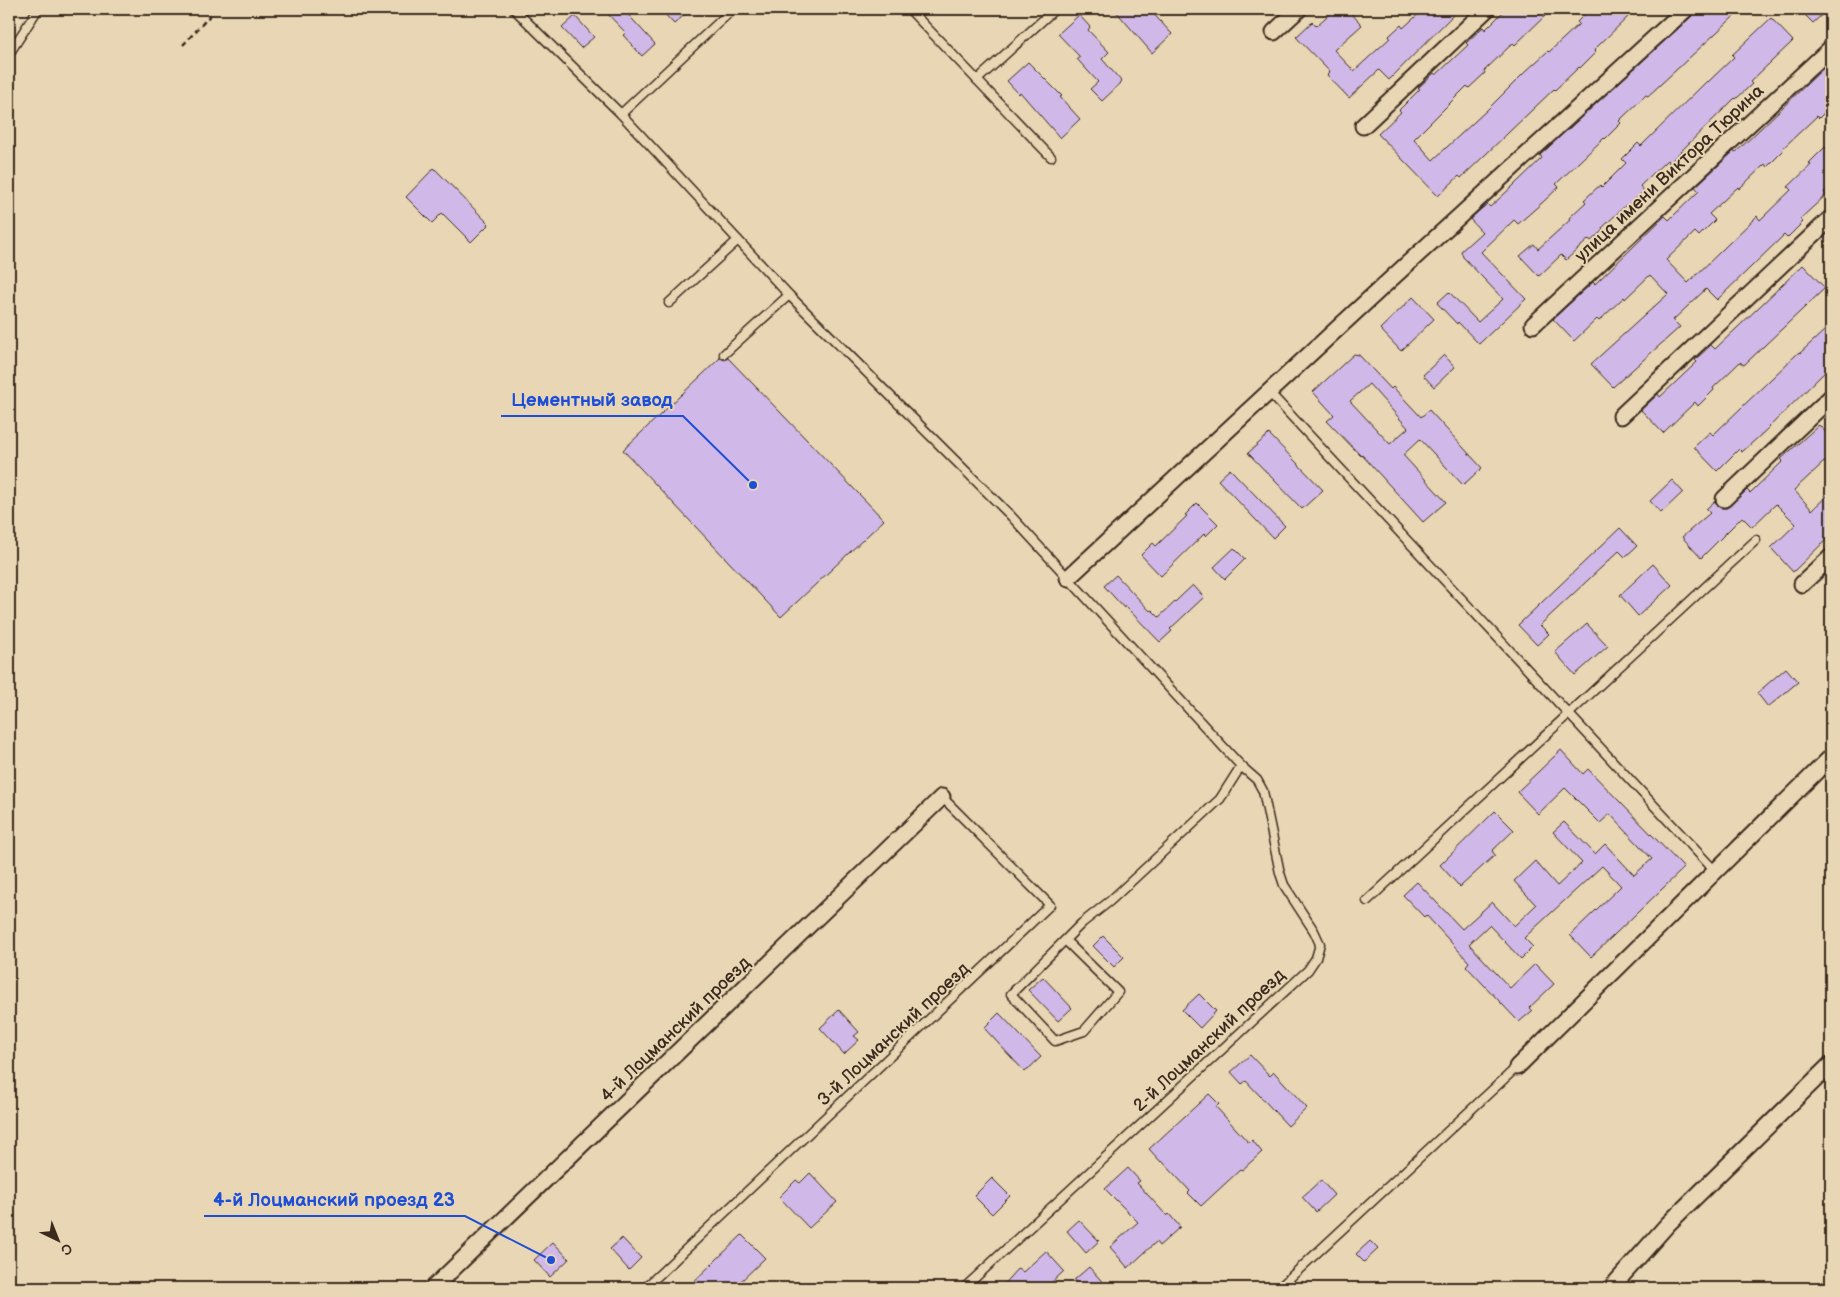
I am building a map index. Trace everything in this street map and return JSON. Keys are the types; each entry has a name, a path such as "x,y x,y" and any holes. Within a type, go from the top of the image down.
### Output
{"street":[{"path":"1274,32 1299,9"},
{"path":"1363,126 1487,9"},
{"path":"1068,578 1686,9"},
{"name":"улица имени Виктора Тюрина","path":"1533,325 1831,48"},
{"path":"1621,416 1831,218"},
{"path":"1724,499 1831,397"},
{"path":"1802,584 1831,557"},
{"path":"1517,1067 1831,757"},
{"name":"4-й Лоцманский проезд","path":"433,1288 942,797"},
{"path":"1611,1288 1668,1224 1831,1064"}],"lane":[{"path":"9,52 38,9"},
{"name":"2-й Лоцманский проезд","path":"514,9 621,114 789,294 1011,516 1241,766 1261,785 1284,884 1314,931 1320,944 1316,958 1308,970 964,1288"},
{"path":"621,114 733,9"},
{"path":"909,9 1051,157"},
{"path":"977,80 1055,9"},
{"path":"669,303 738,240"},
{"path":"724,354 789,294"},
{"path":"1268,392 1715,871"},
{"path":"1367,901 1756,540"},
{"path":"1066,941 1118,992 1084,1031 1055,1041 1011,994 1082,923 1110,901 1220,799 1241,766"},
{"name":"3-й Лоцманский проезд","path":"645,1288 1050,906 942,797"},
{"path":"1279,1288 1517,1067"}],"path":[{"path":"183,45 216,9"}],"building":[{"path":"603,9 623,9 655,44 642,56 623,35 626,33"},
{"path":"660,9 691,9 674,24"},
{"path":"1114,9 1149,9 1172,34 1152,53"},
{"path":"1335,9 1347,9 1362,25 1334,50 1354,71 1390,38 1389,36 1401,25 1403,28 1424,9 1459,9 1389,80 1379,70 1349,98 1327,75 1330,72 1296,37 1312,22 1316,26"},
{"path":"1506,9 1552,9 1515,45 1513,43 1469,88 1467,86 1414,139 1433,160 1525,72 1579,24 1577,22 1590,9 1636,9 1594,50 1596,52 1580,68 1554,89 1461,178 1459,176 1438,196 1378,134 1401,112 1399,110 1420,89 1418,88 1434,73 1436,75 1468,45 1466,43 1483,27 1485,30"},
{"path":"1696,9 1742,9 1619,121 1621,123 1556,184 1559,187 1543,202 1518,224 1514,220 1481,252 1526,299 1479,344 1437,303 1449,292 1478,322 1503,299 1463,257 1461,251 1482,232 1470,219 1487,204 1490,207 1513,186 1542,158 1540,155 1692,16"},
{"path":"1799,9 1828,9 1813,23"},
{"path":"1079,15 1090,27 1088,30 1109,52 1102,59 1122,82 1102,101 1090,89 1098,82 1077,59 1080,57 1058,34"},
{"path":"575,16 594,37 581,48 562,28"},
{"path":"1771,18 1793,41 1750,82 1752,84 1735,98 1669,163 1667,160 1640,186 1644,191 1628,206 1627,204 1602,228 1603,230 1591,241 1589,239 1566,260 1561,255 1539,276 1520,256 1534,244 1538,249 1570,220 1569,218 1586,202 1584,200 1600,185 1602,187 1626,163 1622,159 1638,143 1641,146 1734,57 1732,55"},
{"path":"1831,61 1831,106 1819,118 1817,116 1782,149 1783,151 1767,167 1765,164 1709,214 1715,220 1699,236 1695,232 1666,260 1688,283 1757,216 1760,220 1791,190 1788,187 1811,165 1809,163 1825,147 1831,154 1831,186 1824,192 1826,195 1800,219 1803,222 1787,238 1784,235 1717,300 1706,289 1673,320 1680,327 1613,387 1591,364 1668,294 1650,275 1625,299 1624,297 1599,321 1597,319 1574,341 1553,319 1593,282 1595,284 1665,216 1669,220 1699,191 1695,187 1734,151 1736,152"},
{"path":"1028,62 1062,96 1060,97 1080,119 1060,138 1020,92 1019,94 1007,81"},
{"path":"434,168 489,224 471,242 442,213 432,223 406,197"},
{"path":"1803,265 1825,288 1744,365 1740,362 1713,388 1714,390 1698,406 1695,402 1663,433 1641,410 1658,394 1660,397 1697,362 1695,360 1711,345 1715,349"},
{"path":"1413,297 1434,319 1401,351 1380,329"},
{"path":"1824,331 1831,339 1831,366 1764,432 1742,452 1739,449 1717,471 1694,447 1710,432 1713,435 1799,352"},
{"path":"1354,354 1359,355 1421,417 1429,410 1482,468 1463,485 1420,439 1403,455 1446,502 1423,522 1362,455 1327,421 1334,415 1313,392","holes":["1369,384 1408,428 1390,444 1350,401"]},
{"path":"1444,355 1455,367 1434,387 1423,375"},
{"path":"720,358 725,360 728,358 884,520 781,617 623,450"},
{"path":"1819,425 1831,438 1831,457 1794,490 1812,510 1831,492 1831,535 1793,572 1771,548 1796,524 1776,504 1752,527 1742,517 1701,558 1682,537 1710,513 1706,509 1715,501 1721,508 1727,508 1747,490 1750,493 1783,461 1781,459"},
{"path":"1269,434 1323,490 1302,509 1248,453"},
{"path":"1230,469 1285,526 1273,538 1218,480"},
{"path":"1672,480 1683,492 1661,513 1650,501"},
{"path":"1197,503 1218,524 1206,536 1204,534 1161,576 1141,555 1153,543 1156,546 1187,516 1185,515"},
{"path":"1620,528 1637,546 1625,557 1619,551 1540,625 1549,634 1537,645 1518,625"},
{"path":"1234,548 1245,559 1225,579 1214,567"},
{"path":"1653,564 1672,585 1638,616 1620,595"},
{"path":"1116,575 1150,611 1152,610 1159,617 1193,585 1204,597 1170,629 1172,631 1160,642 1104,586"},
{"path":"1587,624 1608,646 1575,675 1555,652"},
{"path":"1786,668 1798,682 1768,707 1757,693"},
{"path":"1561,750 1583,774 1588,769 1684,868 1591,957 1570,935 1621,886 1602,866 1524,938 1533,947 1521,959 1489,925 1469,944 1510,988 1535,964 1554,984 1529,1008 1532,1011 1519,1022 1466,966 1469,962 1426,915 1424,917 1403,895 1417,882 1462,929 1492,902 1514,926 1536,905 1514,881 1535,861 1557,886 1582,863 1553,832 1564,822 1595,854 1605,844 1634,875 1652,859 1610,814 1600,823 1565,788 1538,814 1517,792"},
{"path":"1495,811 1514,830 1492,851 1495,855 1460,887 1440,865"},
{"path":"1103,936 1124,957 1114,967 1093,946"},
{"path":"1043,977 1072,1008 1058,1021 1028,990"},
{"path":"1199,994 1216,1011 1200,1028 1182,1010"},
{"path":"839,1010 859,1032 854,1036 859,1040 844,1054 820,1028"},
{"path":"999,1013 1041,1057 1025,1072 984,1028"},
{"path":"1250,1055 1270,1076 1274,1072 1307,1108 1288,1126 1246,1081 1242,1084 1231,1072"},
{"path":"1209,1094 1219,1104 1216,1107 1249,1143 1252,1140 1262,1152 1201,1206 1188,1193 1190,1191 1149,1149"},
{"path":"1128,1168 1140,1181 1137,1183 1167,1216 1169,1214 1180,1227 1159,1246 1156,1242 1128,1268 1110,1247 1138,1222 1105,1189"},
{"path":"810,1173 837,1202 809,1228 779,1197 796,1180 800,1183"},
{"path":"992,1178 1010,1196 992,1214 974,1196"},
{"path":"1321,1180 1334,1195 1316,1212 1302,1197"},
{"path":"1079,1220 1099,1241 1086,1253 1067,1231"},
{"path":"742,1235 765,1258 734,1288 687,1288"},
{"path":"622,1238 641,1258 629,1270 610,1249"},
{"path":"1370,1241 1378,1249 1364,1262 1356,1254"},
{"path":"553,1242 569,1259 550,1277 534,1260"},
{"path":"1046,1251 1064,1271 1046,1288 1000,1288 1018,1268 1023,1272"},
{"path":"1089,1267 1108,1288 1082,1288 1074,1280"}],"place":[{"name":"Цементный завод","path":"753,485"},
{"name":"4-й Лоцманский проезд 23","path":"551,1260"}]}
